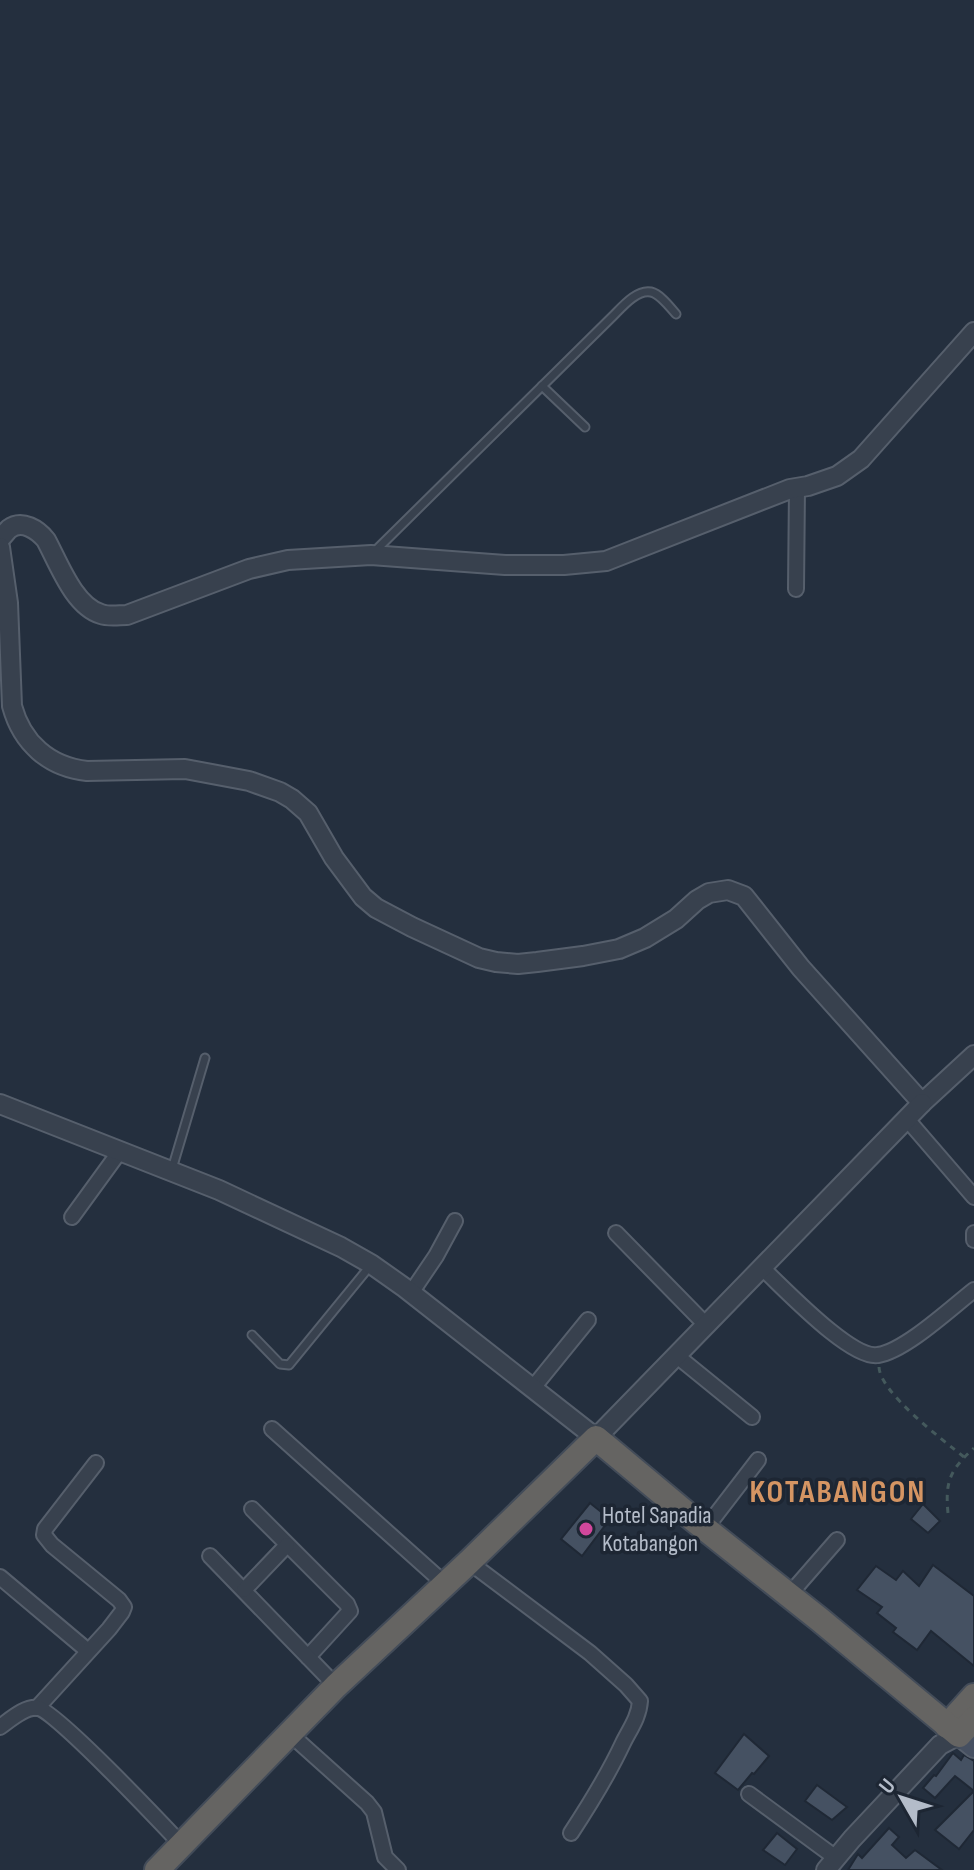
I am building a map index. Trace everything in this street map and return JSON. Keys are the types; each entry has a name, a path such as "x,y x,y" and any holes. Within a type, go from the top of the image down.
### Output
{"highway":[{"path":"171,1861 336,1686 596,1438 959,1734 974,1696"}],"street":[{"path":"0,539 15,526 40,532 76,596 99,614 107,615 127,615 249,569 301,559 371,555 505,565 606,561 797,488 837,476 861,459 974,332"},
{"path":"796,589 797,488"},
{"path":"0,547 8,603 12,706 28,741 45,756 75,769 106,772 185,769 249,781 280,792 308,813 348,878 376,908 479,958 496,962 537,962 619,949 676,919 703,896 722,890 735,891 744,896 801,968 922,1103"},
{"path":"0,1104 272,1213 341,1247 411,1293 596,1438 906,1118 974,1055"},
{"path":"906,1118 974,1197"},
{"path":"72,1217 120,1151"},
{"path":"411,1293 455,1221"},
{"path":"616,1233 706,1325"},
{"path":"974,1233 974,1240"},
{"path":"762,1268 849,1346 865,1355 878,1355 909,1340 974,1290"},
{"path":"532,1389 588,1320"},
{"path":"677,1356 752,1417"},
{"path":"272,1429 445,1584"},
{"path":"705,1529 758,1460"},
{"path":"37,1708 118,1619 124,1607 44,1535 45,1529 96,1463"},
{"path":"252,1509 347,1604 350,1611 308,1657"},
{"path":"789,1595 837,1540"},
{"path":"244,1590 287,1545"},
{"path":"210,1556 336,1686"},
{"path":"469,1562 590,1653 640,1701 639,1713 612,1765 571,1833"},
{"path":"0,1577 88,1651"},
{"path":"2,1722 28,1709 48,1712 171,1861"},
{"path":"289,1733 367,1803 374,1812 385,1857 398,1870"},
{"path":"749,1794 831,1864 959,1734"}],"lane":[{"path":"371,555 633,298 647,292 655,293 676,314"},
{"path":"542,386 585,427"},
{"path":"171,1171 205,1058"},
{"path":"252,1335 280,1364 289,1365 371,1264"}],"path":[{"path":"878,1355 879,1376 892,1392 964,1457"},
{"path":"948,1513 946,1490 953,1471 974,1448"}],"building":[{"name":"Hotel Sapadia Kotabangon","path":"590,1503 610,1519 582,1556 561,1539"},
{"path":"923,1504 940,1521 928,1533 911,1519"},
{"path":"933,1565 974,1596 974,1666 931,1631 917,1650 893,1632 896,1628 877,1613 882,1607 857,1590 876,1566 896,1580 903,1571 919,1586"},
{"path":"744,1734 769,1756 738,1790 715,1773"},
{"path":"953,1753 961,1760 964,1755 974,1761 974,1791 955,1776 935,1798 923,1788"},
{"path":"817,1785 847,1807 832,1820 805,1801"},
{"path":"974,1791 974,1830 959,1849 935,1830"},
{"path":"889,1828 899,1837 892,1845 906,1858 915,1850 942,1870 848,1870 858,1854 862,1858"},
{"path":"777,1833 797,1849 785,1865 763,1850"}],"place":[{"name":"Hotel Sapadia Kotabangon","path":"586,1529"}],"district":[{"name":"KOTABANGON","path":"838,1492"}]}
